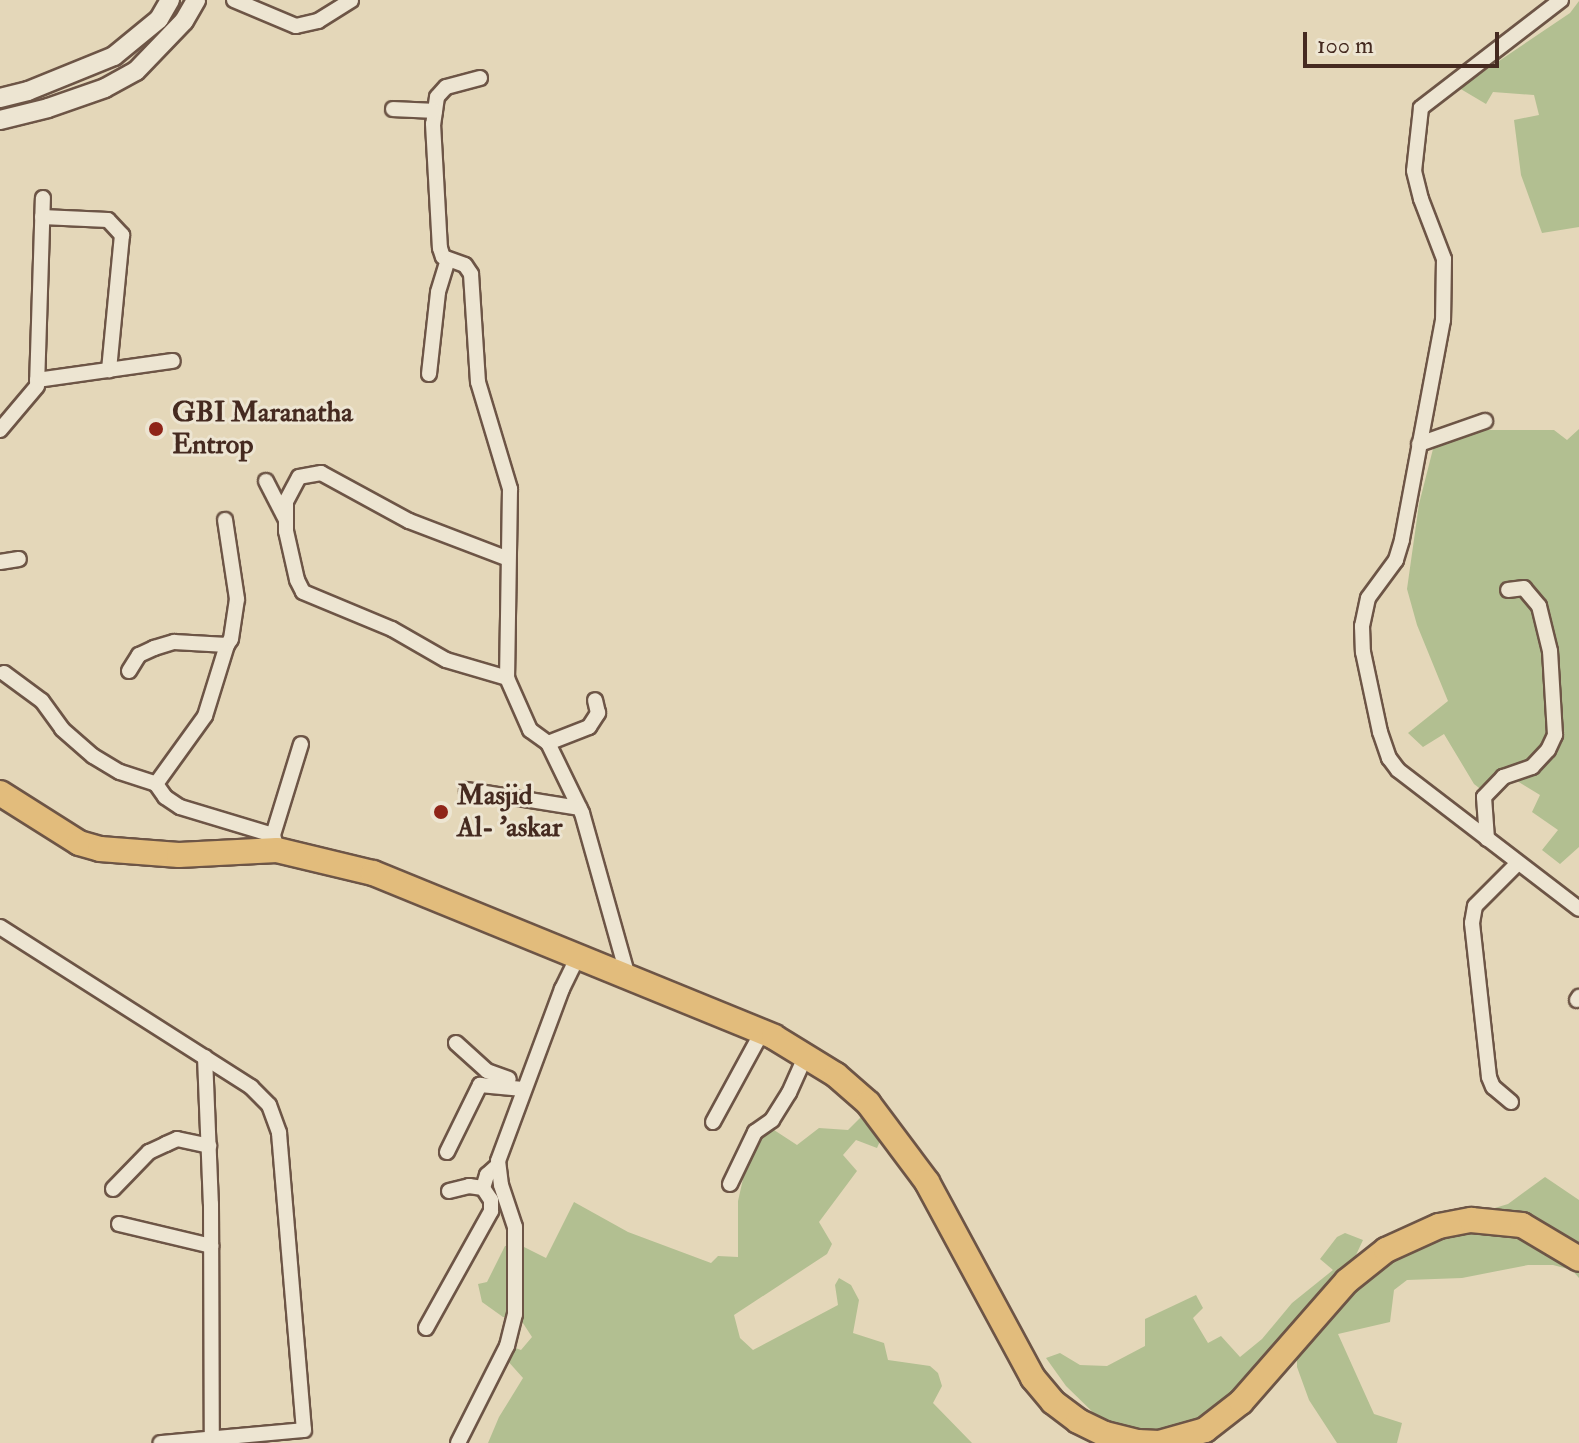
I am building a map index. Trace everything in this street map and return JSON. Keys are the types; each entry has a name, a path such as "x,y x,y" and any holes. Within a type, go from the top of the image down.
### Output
{"highway":[{"path":"0,793 65,836 100,849 179,855 275,842 373,873 762,1032 806,1055 836,1075 868,1103 896,1137 927,1182 1033,1378 1053,1402 1078,1421 1115,1440 1159,1443 1205,1430 1241,1402 1347,1281 1386,1250 1439,1226 1471,1220 1522,1225 1579,1259"}],"street":[{"path":"0,98 28,91 114,56 148,29 170,0"},
{"path":"0,120 48,108 105,88 136,71 184,21 196,0"},
{"path":"234,0 296,26 318,21 351,0"},
{"path":"1561,0 1421,108 1414,171 1421,199 1444,259 1443,320 1396,560 1363,609 1363,652 1389,758 1415,786 1579,909"},
{"path":"480,78 446,87 437,97 437,214 440,248 448,260 465,265 471,274 478,382 510,489 506,558 509,585 507,678 530,730 548,743 580,808 628,977"},
{"path":"393,109 435,111"},
{"path":"0,430 35,391 43,198"},
{"path":"42,217 108,220 122,235 109,370"},
{"path":"429,374 438,292 448,260"},
{"path":"37,380 173,361"},
{"path":"1419,444 1485,421"},
{"path":"506,558 409,521 321,473 299,477 286,501 285,518 292,563 303,592 392,629 446,660 507,678"},
{"path":"266,481 285,518"},
{"path":"156,784 205,716 236,624 237,599 225,520"},
{"path":"0,562 19,559"},
{"path":"1487,839 1484,797 1503,777 1532,767 1548,750 1555,735 1550,651 1539,606 1524,588 1508,590"},
{"path":"129,671 139,655 174,642 227,645"},
{"path":"4,673 42,701 62,729 93,756 120,772 156,784 165,797 180,807 275,842 301,744"},
{"path":"548,743 589,727 598,713 595,700"},
{"path":"467,790 580,808"},
{"path":"1511,1102 1490,1082 1472,923 1475,906 1517,864"},
{"path":"0,927 251,1087 269,1105 279,1133 304,1437 161,1443"},
{"path":"483,1188 487,1175 496,1167 524,1087 578,956"},
{"path":"713,1122 762,1032"},
{"path":"456,1043 487,1071 524,1087"},
{"path":"730,1184 755,1132 772,1120 789,1093 806,1055"},
{"path":"205,1057 211,1246 212,1439"},
{"path":"447,1152 480,1085 524,1087"},
{"path":"113,1189 149,1152 177,1139 209,1146"},
{"path":"458,1443 507,1346 515,1314 515,1227 496,1167"},
{"path":"426,1328 491,1211 491,1200 483,1188 469,1186 449,1191"},
{"path":"119,1224 211,1246"}],"green space":[{"path":"1579,1 1579,227 1542,233 1521,175 1514,120 1539,115 1534,95 1493,92 1486,104 1459,88 1570,13"},
{"path":"1579,429 1579,847 1560,864 1542,850 1558,830 1532,812 1540,795 1501,771 1483,791 1474,784 1444,734 1423,747 1408,733 1448,701 1417,625 1407,589 1419,504 1434,445 1477,430 1554,430 1567,440"},
{"path":"868,1110 885,1130 877,1148 856,1140 843,1155 857,1171 819,1222 832,1244 827,1254 734,1315 740,1338 753,1350 838,1305 835,1285 839,1278 851,1285 859,1300 853,1333 884,1343 888,1360 930,1366 938,1373 942,1386 933,1403 972,1443 488,1443 499,1417 523,1378 506,1359 510,1346 521,1350 532,1337 519,1317 503,1317 482,1302 478,1284 487,1282 505,1246 518,1244 546,1258 574,1202 628,1232 711,1263 718,1256 738,1257 738,1201 750,1148 771,1128 797,1145 819,1128 848,1130"},
{"path":"1545,1177 1579,1200 1579,1278 1572,1270 1553,1265 1528,1265 1462,1278 1407,1280 1394,1290 1390,1322 1338,1334 1374,1414 1402,1423 1397,1443 1337,1443 1309,1400 1297,1367 1297,1357 1284,1348 1240,1400 1167,1437 1106,1425 1066,1386 1046,1358 1060,1353 1080,1365 1107,1366 1145,1346 1145,1319 1196,1295 1203,1308 1193,1318 1208,1343 1221,1336 1240,1357 1262,1339 1292,1303 1333,1270 1320,1259 1337,1237 1345,1233 1363,1240 1356,1255 1337,1278 1379,1243 1508,1204"}],"place":[{"name":"GBI Maranatha Entrop","path":"156,429"},
{"name":"Masjid Al- 'askar","path":"441,812"}]}
